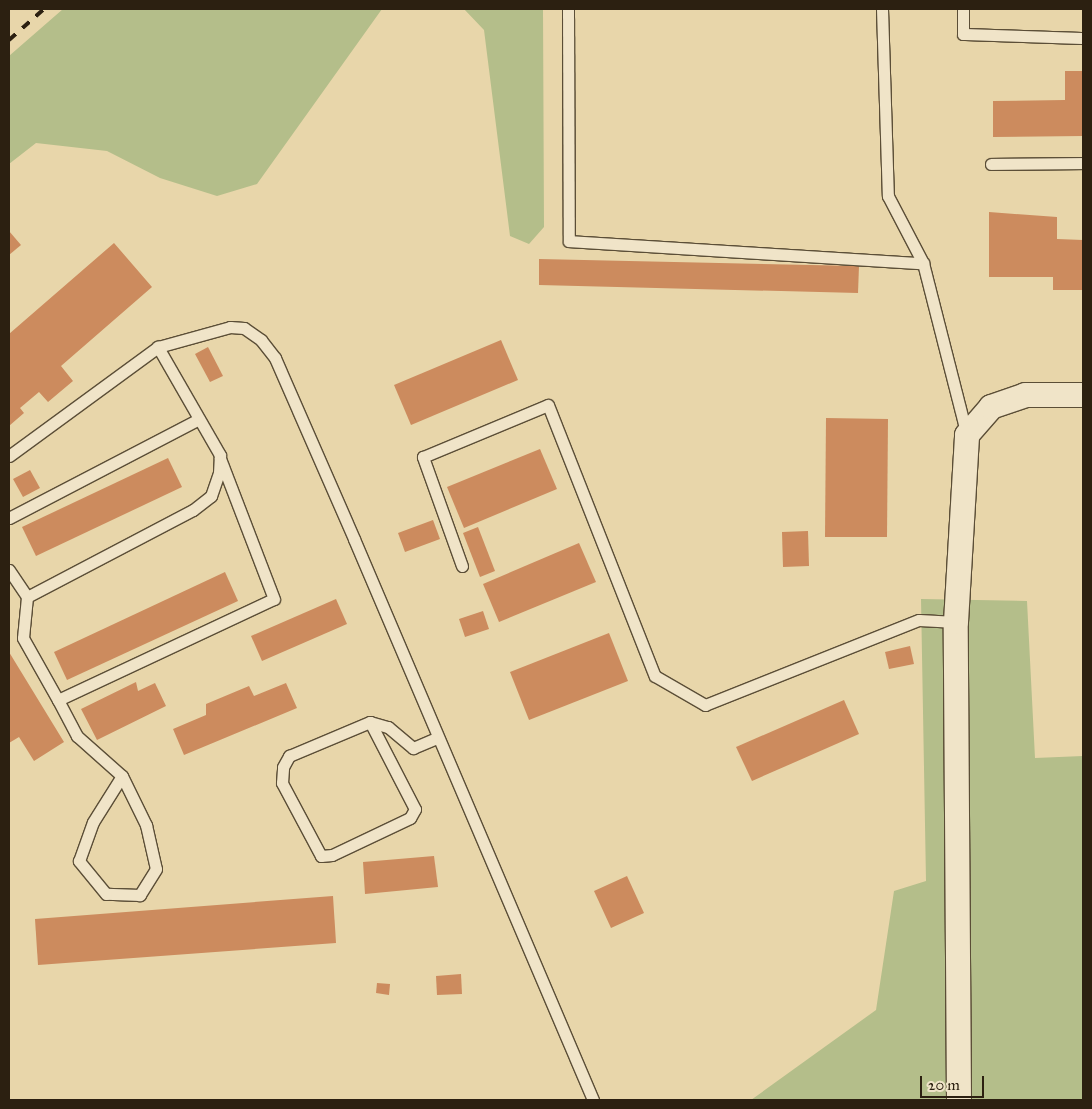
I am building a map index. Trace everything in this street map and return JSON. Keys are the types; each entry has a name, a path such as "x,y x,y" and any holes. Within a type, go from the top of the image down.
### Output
{"street":[{"path":"959,1100 956,622 967,435 991,407 1026,395 1083,395"}],"lane":[{"path":"568,9 569,241 922,263"},
{"path":"882,9 888,196 922,263 967,435"},
{"path":"963,9 963,34 1083,38"},
{"path":"991,164 1083,164"},
{"path":"9,456 158,346 230,327 244,328 261,340 275,358 436,738 593,1100"},
{"path":"58,700 274,599 220,458 158,346"},
{"path":"462,566 423,457 548,405 655,676 705,706 919,620 956,622"},
{"path":"9,518 199,419"},
{"path":"27,597 193,510 211,496 220,458"},
{"path":"9,570 27,597 23,638 77,736 122,776 146,825 156,869 140,895 106,894 79,861 94,822 122,776"},
{"path":"370,722 415,809 410,818 332,855 321,856 282,783 283,768 289,756 307,746 370,722 388,727 413,748 436,738"}],"green space":[{"path":"63,9 382,9 257,184 217,196 160,178 107,151 36,143 9,164 9,56"},
{"path":"464,9 543,9 544,227 529,244 510,236 484,30"},
{"path":"921,599 1027,601 1035,758 1083,756 1083,1100 751,1100 876,1010 894,891 926,881"}],"building":[{"path":"1065,71 1083,71 1083,136 993,137 993,101 1065,100"},
{"path":"989,212 1057,217 1057,239 1083,240 1083,290 1053,290 1053,277 989,277"},
{"path":"9,231 21,245 9,255"},
{"path":"114,243 152,287 61,366 73,381 48,402 39,392 20,408 24,413 9,426 9,334"},
{"path":"539,259 859,266 858,293 539,285"},
{"path":"501,340 518,380 411,425 394,385"},
{"path":"208,347 223,376 210,382 195,354"},
{"path":"826,418 888,419 887,537 825,537"},
{"path":"540,449 557,489 464,528 447,487"},
{"path":"168,458 182,487 36,556 22,527"},
{"path":"30,470 40,488 23,497 13,479"},
{"path":"433,520 440,539 405,552 398,533"},
{"path":"478,527 495,571 480,577 463,533"},
{"path":"808,531 809,566 783,567 782,532"},
{"path":"579,543 596,582 499,622 483,584"},
{"path":"225,572 238,601 67,680 54,652"},
{"path":"336,599 347,624 262,661 251,636"},
{"path":"483,611 489,629 465,637 459,619"},
{"path":"609,633 628,681 529,720 510,672"},
{"path":"910,646 914,664 889,669 885,652"},
{"path":"9,652 64,742 34,761 19,737 9,743"},
{"path":"136,682 138,691 155,683 166,706 97,740 81,709"},
{"path":"286,683 297,708 184,755 173,729 206,715 206,704 249,686 254,696"},
{"path":"844,700 859,734 752,781 736,747"},
{"path":"434,856 438,887 365,894 363,862"},
{"path":"627,876 644,913 611,928 594,891"},
{"path":"333,896 336,943 38,965 35,919"},
{"path":"461,974 462,994 437,995 436,976"},
{"path":"377,983 390,984 389,995 376,993"}],"railway":[{"path":"9,40 44,9"}]}
